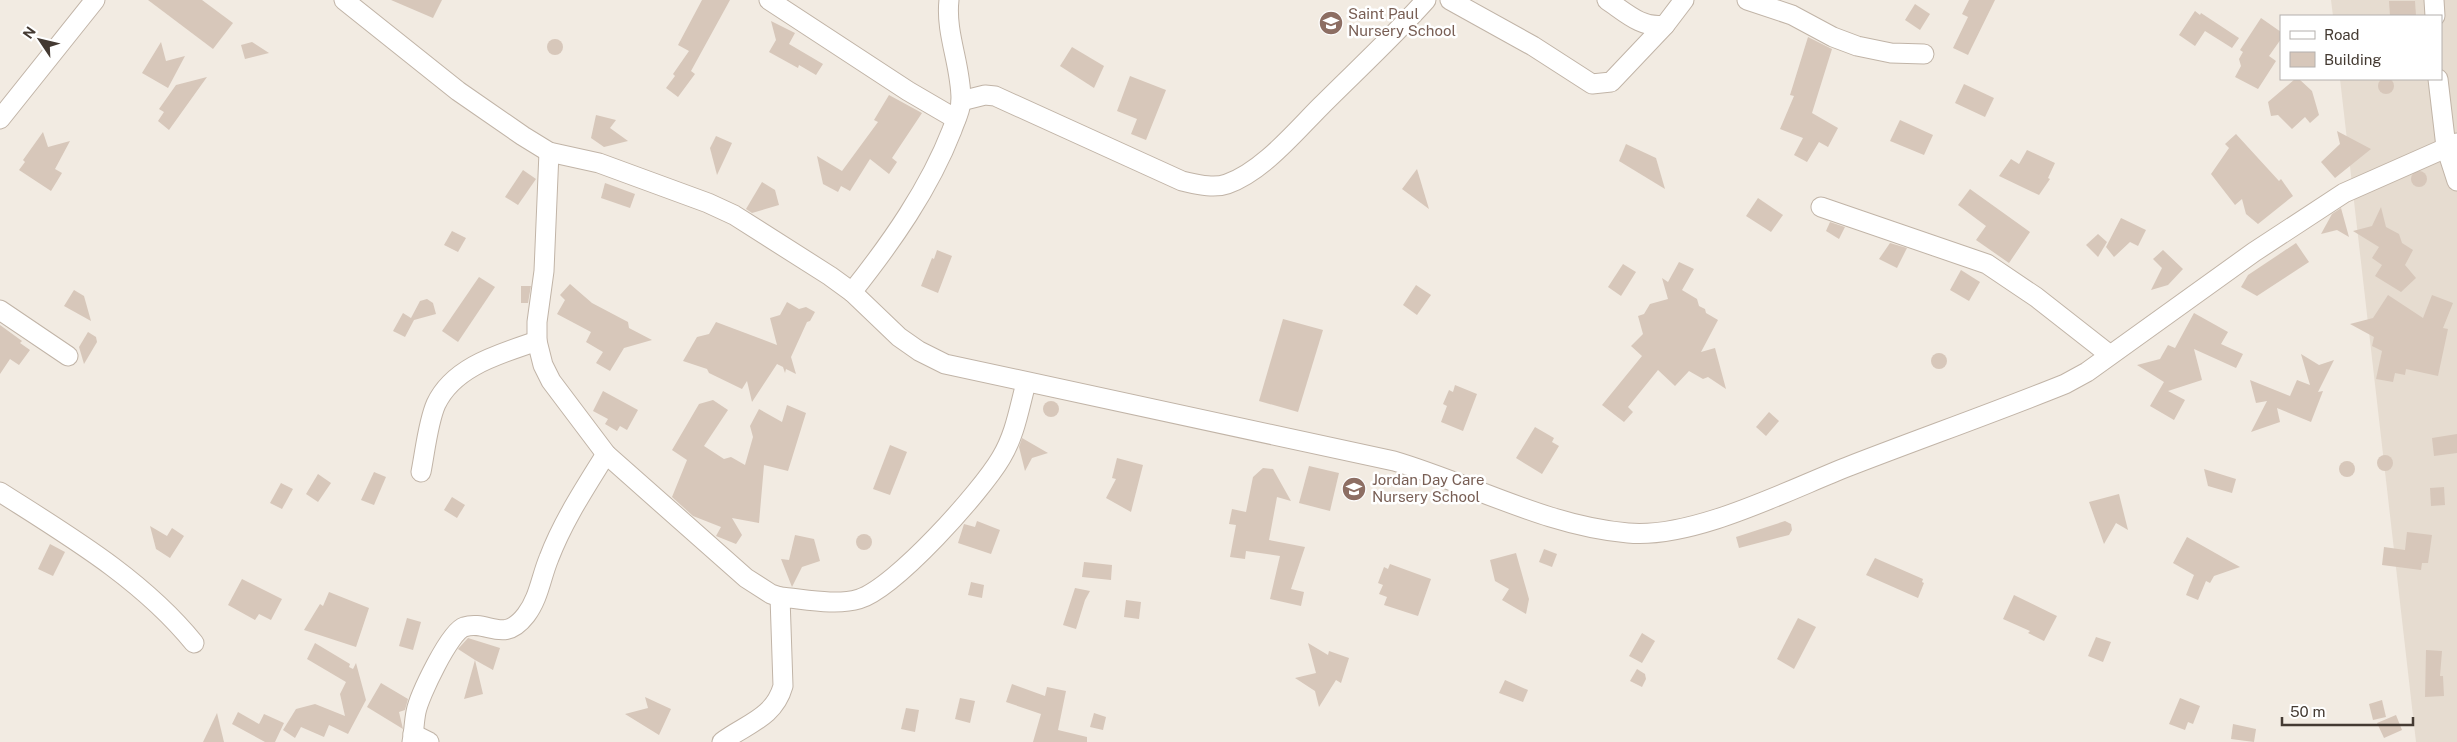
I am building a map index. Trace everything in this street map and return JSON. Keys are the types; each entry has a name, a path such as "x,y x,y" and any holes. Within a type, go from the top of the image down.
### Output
{"street":[{"path":"0,119 7,98 95,0"},
{"path":"344,0 498,121 550,152 598,163 726,211 795,252 852,292 883,324 919,351 945,364 1394,461 1431,472 1551,517 1619,532 1650,534 1706,521 1740,510 2065,384 2087,372 2254,252 2344,193 2452,145"},
{"path":"769,0 908,91 959,110"},
{"path":"852,292 894,237 932,173 959,110 948,19 949,0"},
{"path":"959,110 985,95 995,96 1182,181 1202,186 1225,185 1241,178 1264,161 1378,51 1426,0"},
{"path":"1450,0 1533,46 1592,84 1611,82 1665,26 1684,0"},
{"path":"1607,0 1644,24 1665,26"},
{"path":"1747,0 1792,15 1833,37 1857,46 1891,53 1924,54"},
{"path":"2434,0 2435,15"},
{"path":"2438,80 2452,145 2457,181"},
{"path":"550,152 544,272 537,322 537,341 540,357 552,381 606,454 746,578 771,594 780,597 853,601 869,596 887,584 968,503 986,481 1012,437 1026,383"},
{"path":"1821,208 1987,264 2036,297 2110,355"},
{"path":"0,310 68,356"},
{"path":"421,472 435,406 446,387 464,371 537,341"},
{"path":"418,739 416,711 421,696 456,632 469,626 497,630 510,628 528,612 535,601 549,558 566,520 606,454"},
{"path":"0,492 132,580 172,616 194,643"},
{"path":"722,742 764,717 780,699 783,686 780,597"}],"shaded area":[{"path":"2331,0 2457,0 2457,742 2416,742 2340,80 2442,80 2442,15 2333,15"}],"building":[{"path":"148,0 202,0 233,23 213,49"},
{"path":"391,0 442,0 433,18"},
{"path":"702,0 730,0 691,71 695,74 678,97 666,88 689,51 678,45"},
{"path":"1969,0 1995,0 1968,55 1953,48 1968,17 1962,14"},
{"path":"2389,1 2415,1 2416,15 2390,15"},
{"path":"1915,4 1930,14 1920,30 1905,20"},
{"path":"2195,11 2239,38 2232,48 2205,31 2195,46 2179,35"},
{"path":"2261,18 2280,31 2280,40 2269,56 2276,61 2258,89 2235,77 2241,66 2239,59 2243,52 2240,50"},
{"path":"771,21 795,33 789,44 823,64 816,75 799,65 798,68 769,52 776,40"},
{"path":"1808,37 1832,49 1812,113 1838,128 1828,147 1819,142 1807,162 1794,155 1803,138 1780,129 1794,96 1790,95"},
{"path":"555,39 561,41 563,47 561,53 555,55 549,53 547,47 549,41"},
{"path":"161,42 166,61 185,56 168,88 142,73"},
{"path":"252,42 269,53 245,59 241,45"},
{"path":"1072,47 1104,66 1094,88 1060,66"},
{"path":"1130,76 1166,90 1146,140 1131,134 1137,119 1117,111"},
{"path":"207,77 169,130 158,121 164,112 159,109 176,85"},
{"path":"2294,80 2300,80 2312,91 2319,115 2310,123 2305,117 2292,129 2278,115 2271,116 2268,102"},
{"path":"2380,80 2392,80 2392,92 2386,94 2380,92 2378,86"},
{"path":"1964,84 1994,98 1985,117 1955,103"},
{"path":"889,95 922,113 892,158 897,162 889,174 870,159 850,191 841,186 838,192 823,184 817,156 842,171 878,122 874,120"},
{"path":"596,115 616,120 610,128 628,141 604,147 591,138"},
{"path":"1900,120 1933,135 1924,155 1890,141"},
{"path":"2337,131 2371,149 2335,178 2321,162 2340,144"},
{"path":"43,132 48,147 70,141 55,169 62,173 51,191 19,170 25,162 23,160"},
{"path":"2236,134 2279,181 2281,179 2293,196 2258,224 2246,214 2242,199 2235,205 2211,174 2229,148 2225,144"},
{"path":"716,136 732,143 717,175 710,148"},
{"path":"1626,144 1656,158 1665,189 1619,161"},
{"path":"2027,150 2055,163 2048,178 2050,179 2039,195 1999,176 2011,159 2019,164"},
{"path":"1417,169 1429,209 1402,189"},
{"path":"523,170 536,179 518,205 505,197"},
{"path":"2419,171 2427,179 2419,187 2411,179"},
{"path":"762,182 775,190 779,205 752,213 746,209"},
{"path":"605,183 635,194 630,208 601,198"},
{"path":"1970,189 2030,232 2009,263 1976,240 1986,226 1958,205"},
{"path":"1758,198 1783,215 1771,232 1746,216"},
{"path":"2381,207 2386,227 2399,234 2402,243 2413,250 2405,265 2416,278 2401,292 2375,276 2382,265 2372,258 2379,247 2353,231 2372,226"},
{"path":"2341,208 2349,237 2337,230 2321,234 2332,214"},
{"path":"2121,218 2146,230 2138,246 2130,242 2114,257 2106,247"},
{"path":"1830,222 1845,227 1839,239 1826,231"},
{"path":"452,231 466,238 458,252 444,245"},
{"path":"2098,234 2107,242 2098,257 2086,245"},
{"path":"1890,243 1907,248 1897,268 1879,259"},
{"path":"2296,243 2309,262 2257,296 2241,287 2248,275"},
{"path":"937,250 952,256 938,293 921,286"},
{"path":"2163,250 2183,269 2168,285 2151,290 2162,268 2153,259"},
{"path":"1679,262 1694,269 1682,290 1697,299 1699,306 1705,309 1706,313 1718,320 1701,352 1715,348 1726,389 1708,377 1703,379 1689,371 1675,386 1658,370 1628,407 1633,412 1624,422 1602,405 1642,356 1631,346 1643,334 1638,316 1644,314 1650,304 1668,299 1662,278 1668,282"},
{"path":"1623,264 1636,272 1621,296 1608,287"},
{"path":"1961,270 1980,282 1969,301 1950,290"},
{"path":"479,277 495,287 458,342 442,331"},
{"path":"570,284 592,303 628,322 629,328 652,340 624,348 610,371 596,363 603,352 586,342 591,332 557,314 565,300 560,295"},
{"path":"1416,285 1431,295 1417,315 1403,305"},
{"path":"521,286 531,286 528,303 521,303"},
{"path":"74,290 84,296 91,321 64,306"},
{"path":"2388,295 2423,318 2432,295 2453,303 2443,328 2448,329 2438,376 2406,369 2405,375 2395,373 2393,382 2376,379 2382,351 2372,346 2374,337 2350,324 2373,318"},
{"path":"427,299 433,303 436,314 414,320 405,337 393,331 403,313 411,318 420,301"},
{"path":"787,302 799,309 806,307 815,312 810,321 807,322 791,357 796,374 786,369 785,373 783,367 777,364 752,402 747,381 742,389 709,373 707,369 683,361 697,337 709,334 716,322 777,345 770,318 780,315"},
{"path":"2194,313 2228,332 2221,344 2243,354 2236,368 2194,349 2202,380 2168,391 2185,400 2174,420 2150,406 2164,382 2137,365 2160,359 2168,345 2175,348"},
{"path":"1283,319 1323,330 1298,412 1259,401"},
{"path":"0,325 22,341 20,343 30,350 19,365 10,359 0,374"},
{"path":"88,332 96,337 97,342 84,364 79,347"},
{"path":"1939,353 1947,361 1939,369 1931,361"},
{"path":"2301,354 2319,365 2334,360 2318,392 2323,391 2311,422 2277,408 2280,422 2251,432 2267,401 2256,403 2250,380 2290,396 2297,380 2310,385"},
{"path":"1455,385 1477,394 1463,431 1441,422 1447,406 1443,404 1449,390 1453,392"},
{"path":"603,391 638,410 627,430 620,426 617,431 605,424 608,419 593,411"},
{"path":"713,400 728,410 704,446 724,459 731,457 745,465 753,437 750,426 759,409 782,422 787,405 806,413 788,471 764,465 759,523 732,518 742,535 736,544 716,536 721,527 693,516 672,497 687,460 672,450 699,404"},
{"path":"1051,401 1059,409 1051,417 1043,409"},
{"path":"1769,412 1779,421 1766,436 1756,427"},
{"path":"1535,427 1554,438 1552,442 1559,446 1542,474 1516,458"},
{"path":"2457,434 2457,453 2434,456 2432,438"},
{"path":"1022,438 1048,453 1032,458 1025,471 1019,447"},
{"path":"890,445 907,452 890,495 873,489"},
{"path":"2385,455 2393,463 2385,471 2377,463"},
{"path":"1117,458 1143,465 1131,512 1106,498 1116,479 1112,478"},
{"path":"2347,461 2353,463 2355,469 2353,475 2347,477 2341,475 2339,469 2341,463"},
{"path":"1309,466 1339,473 1330,511 1299,503"},
{"path":"1263,468 1273,469 1291,501 1277,497 1269,540 1305,547 1291,589 1304,592 1301,606 1270,599 1280,556 1246,551 1245,559 1230,557 1236,525 1229,524 1232,509 1246,512 1253,477"},
{"path":"2204,469 2236,479 2232,493 2208,486"},
{"path":"374,472 386,477 374,505 361,500"},
{"path":"318,474 331,483 318,502 306,494"},
{"path":"281,483 293,489 282,509 270,503"},
{"path":"2444,487 2445,505 2431,506 2430,488"},
{"path":"2119,494 2128,530 2116,523 2104,544 2089,502"},
{"path":"452,497 465,505 457,518 444,510"},
{"path":"977,521 1000,530 991,554 958,543 964,524 975,527"},
{"path":"1785,521 1791,524 1792,530 1789,535 1739,548 1736,537"},
{"path":"150,526 167,536 172,528 184,536 170,558 156,549"},
{"path":"2407,532 2432,535 2428,563 2422,563 2421,570 2382,565 2384,547 2405,550"},
{"path":"864,534 872,542 864,550 856,542"},
{"path":"795,535 814,539 820,561 802,567 792,587 781,559 789,560"},
{"path":"2187,537 2240,567 2214,576 2210,583 2206,581 2198,600 2186,595 2194,575 2173,563"},
{"path":"50,544 65,552 53,576 38,569"},
{"path":"1544,549 1557,554 1552,567 1539,562"},
{"path":"1516,553 1529,599 1526,614 1502,600 1509,589 1495,581 1490,560"},
{"path":"1875,558 1923,579 1922,582 1924,583 1918,598 1866,575"},
{"path":"1084,562 1112,565 1111,580 1082,577"},
{"path":"1390,564 1431,579 1418,616 1384,605 1387,597 1379,594 1383,585 1378,583 1384,567 1388,569"},
{"path":"242,579 282,599 271,620 259,614 255,620 228,605"},
{"path":"971,582 984,585 982,598 968,595"},
{"path":"1075,588 1090,591 1085,600 1076,629 1063,625"},
{"path":"329,592 369,608 356,647 304,630 320,604 323,606"},
{"path":"2014,595 2057,616 2044,641 2028,633 2030,631 2003,619"},
{"path":"1126,600 1141,602 1139,619 1124,617"},
{"path":"407,618 421,622 413,650 399,646"},
{"path":"1798,618 1816,627 1794,669 1777,659"},
{"path":"1642,633 1655,641 1642,663 1629,656"},
{"path":"2096,637 2111,642 2103,662 2088,656"},
{"path":"468,638 500,648 493,670 458,649"},
{"path":"315,643 350,664 349,667 353,669 356,663 366,700 348,734 329,725 324,737 301,727 295,738 283,730 296,709 315,704 345,716 340,694 346,682 307,659"},
{"path":"1308,643 1328,655 1329,651 1349,658 1341,683 1336,680 1319,707 1315,691 1295,678 1316,673"},
{"path":"2426,650 2442,651 2440,676 2443,676 2444,696 2425,697"},
{"path":"475,660 483,694 464,699"},
{"path":"1637,669 1645,674 1646,679 1642,687 1630,681"},
{"path":"1505,680 1528,690 1523,702 1499,693"},
{"path":"381,683 408,699 405,710 399,712 403,729 367,707"},
{"path":"1012,684 1045,696 1047,687 1066,691 1058,730 1087,737 1087,742 1033,742 1041,714 1006,702"},
{"path":"645,697 671,709 659,735 625,714 648,708"},
{"path":"960,698 975,701 970,723 955,719"},
{"path":"2180,698 2200,706 2193,724 2188,722 2185,730 2169,724"},
{"path":"2382,700 2386,717 2373,720 2369,704"},
{"path":"906,708 919,710 915,732 901,729"},
{"path":"238,712 259,724 264,714 284,723 275,742 265,742 232,724"},
{"path":"217,713 224,742 203,742"},
{"path":"1094,713 1106,717 1103,730 1090,727"},
{"path":"2396,715 2402,730 2384,738 2377,723"},
{"path":"2233,724 2256,729 2254,742 2231,739"}],"place":[{"name":"Saint Paul Nursery School","path":"1331,23"},
{"name":"Jordan Day Care Nursery School","path":"1354,489"}]}
